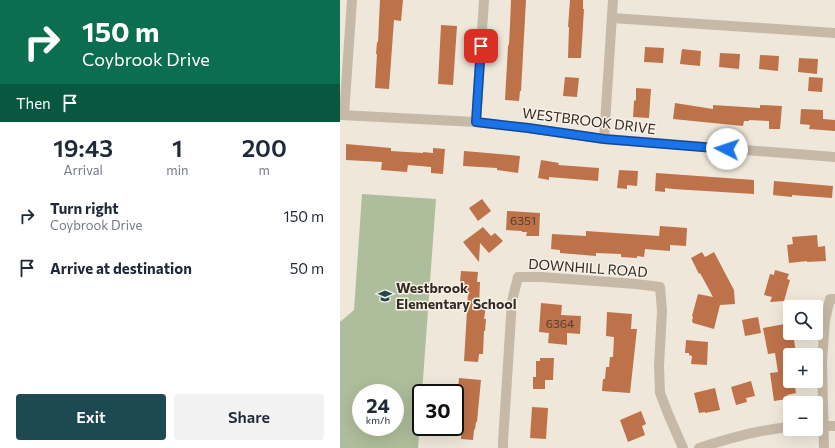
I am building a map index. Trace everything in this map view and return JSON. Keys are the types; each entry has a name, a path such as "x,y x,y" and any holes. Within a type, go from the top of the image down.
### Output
{"street":[{"path":"342,115 352,0"},
{"path":"476,122 484,0"},
{"path":"604,139 613,0"},
{"path":"612,18 835,33"},
{"name":"WESTBROOK DRIVE","path":"342,115 476,122 604,139 835,157"},
{"name":"DOWNHILL ROAD","path":"503,448 512,301 518,277 636,284 660,287 662,311 659,366 660,393 683,448"},
{"path":"821,396 825,320 830,299 835,299"},
{"path":"823,426 835,426"},
{"path":"699,448 742,435 783,428"},
{"path":"822,436 824,448"}],"green space":[{"name":"Westbrook Elementary School","path":"362,194 436,199 423,384 412,384 412,436 419,436 418,448 340,448 340,322 354,310"}],"building":[{"path":"380,0 403,0 401,21 394,20 389,89 375,88"},
{"path":"511,0 526,0 521,91 519,101 505,100"},
{"path":"570,0 583,0 584,9 581,58 568,58"},
{"path":"441,25 457,26 453,85 438,84"},
{"path":"645,47 664,48 663,63 644,62"},
{"path":"682,49 701,51 700,66 680,64"},
{"path":"720,53 740,54 739,69 719,67"},
{"path":"760,55 779,56 778,71 759,69"},
{"path":"799,58 818,59 817,74 798,72"},
{"path":"565,77 579,78 577,97 563,96"},
{"path":"809,77 823,78 822,92 808,91"},
{"path":"636,88 651,89 649,118 633,117 634,101 636,100"},
{"path":"675,103 713,109 713,105 760,108 760,105 782,106 780,129 769,129 769,121 749,120 744,121 743,126 673,119"},
{"path":"801,109 823,110 823,119 835,120 835,131 809,129 810,125 800,124"},
{"path":"346,144 391,148 391,151 423,153 433,153 433,148 445,149 443,174 431,173 431,167 408,165 407,172 381,170 382,162 346,160"},
{"path":"464,151 520,156 518,173 497,170 497,168 463,166"},
{"path":"541,160 559,163 558,165 599,168 598,181 549,177 549,180 538,178"},
{"path":"619,170 638,171 637,186 627,185 627,189 617,188"},
{"path":"656,173 754,180 754,194 665,188 665,192 655,191"},
{"path":"774,181 833,186 832,198 773,195"},
{"path":"482,199 491,211 478,221 469,208"},
{"path":"507,211 540,213 539,236 526,236 527,232 506,230"},
{"path":"660,226 687,228 686,246 670,245 670,251 645,249 644,257 637,256 637,258 621,257 621,254 596,253 596,256 560,253 560,250 551,249 552,234 586,236 586,231 659,236"},
{"path":"483,227 491,236 495,233 503,241 489,253 480,243 479,262 463,242"},
{"path":"817,235 818,247 825,246 826,261 789,263 787,245 793,244 792,237"},
{"path":"702,252 705,257 714,252 734,290 735,304 720,305 714,329 693,323 692,321 698,294 713,297 691,258"},
{"path":"775,270 789,274 787,279 790,280 783,301 770,302 772,297 764,295 770,274 774,275"},
{"path":"461,271 478,272 477,282 480,282 479,306 486,306 483,354 479,354 478,362 464,361 468,294 459,293"},
{"path":"541,303 562,305 561,315 581,316 580,334 567,333 567,345 548,343 549,333 539,332"},
{"path":"607,312 632,314 631,329 637,329 630,393 602,391 606,367 609,367 610,357 613,357 614,337 606,336"},
{"path":"758,317 761,333 745,336 742,320"},
{"path":"783,324 783,340 794,340 795,348 783,348 783,388 795,388 796,393 783,396 783,400 774,401 770,373 778,372 775,353 768,354 763,328"},
{"path":"686,340 708,342 707,365 691,364 692,356 689,355 689,353 685,353"},
{"path":"540,358 554,358 553,380 545,380 545,389 533,389 533,377 536,377 536,361 540,361"},
{"path":"459,378 481,380 477,422 473,440 461,439 461,436 464,436 464,384 458,384"},
{"path":"751,381 755,396 746,398 747,402 736,405 731,387"},
{"path":"715,388 720,410 699,413 694,393"},
{"path":"532,407 548,408 546,439 530,438"},
{"path":"641,411 646,424 642,426 645,435 628,442 620,420"}],"place":[{"name":"Westbrook Elementary School","path":"385,296"}],"route":[{"path":"481,46 476,122 604,139 727,149"}]}
